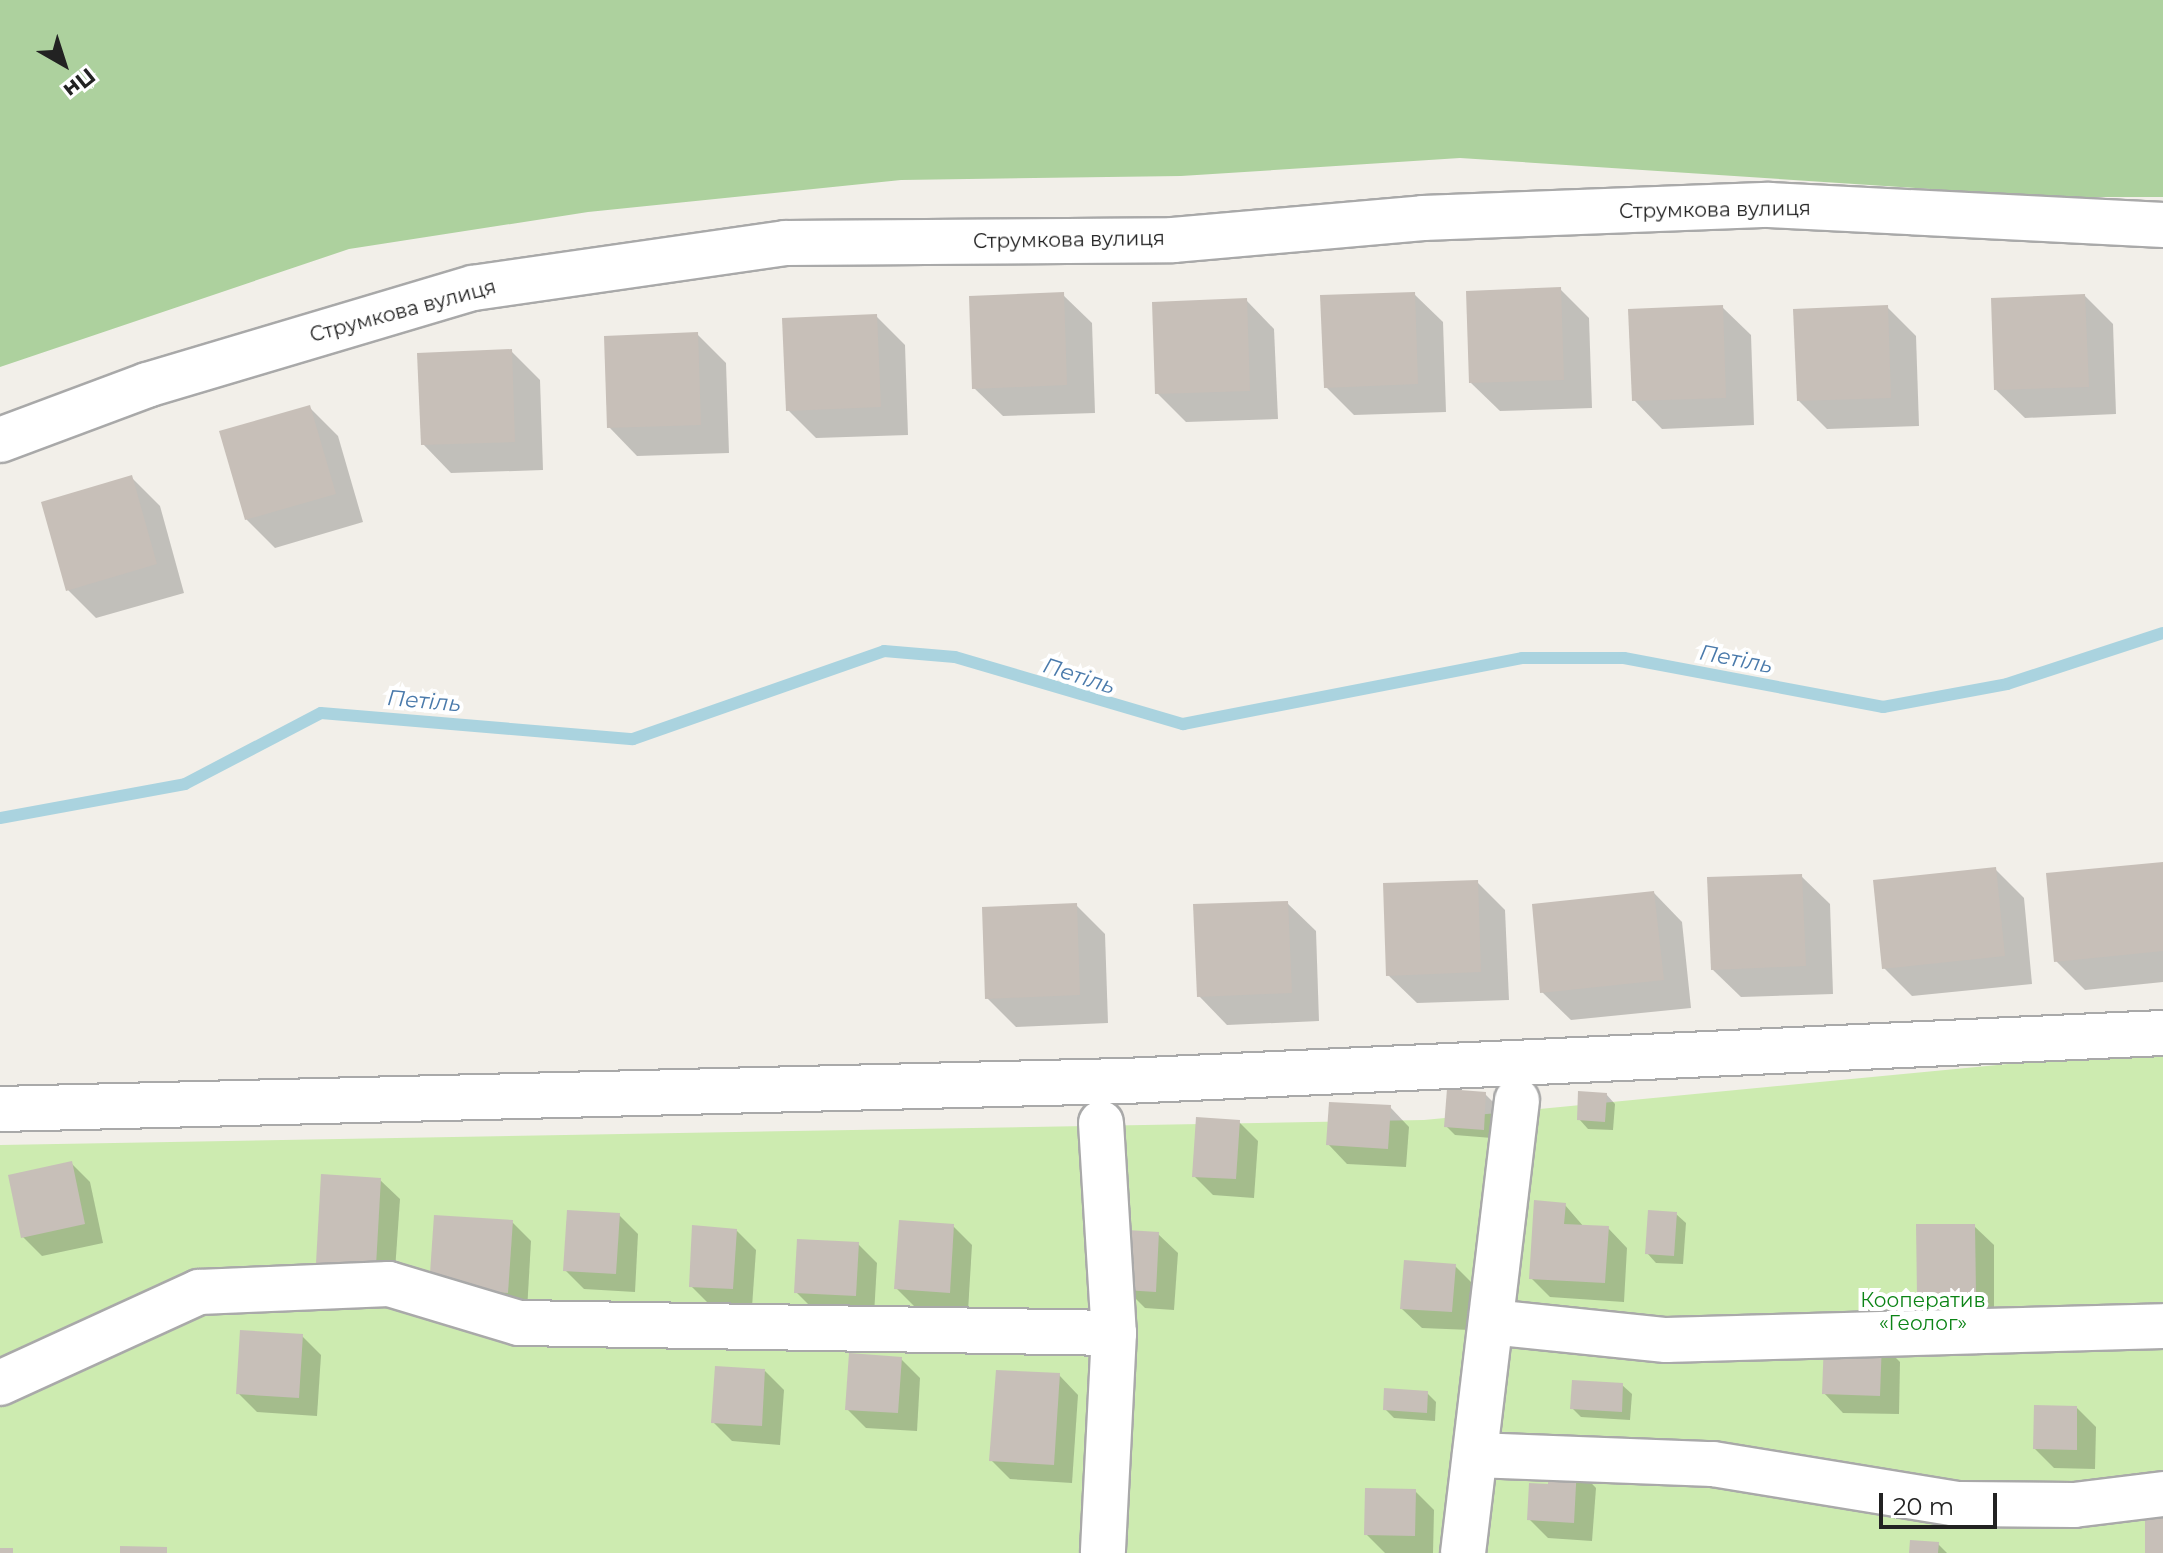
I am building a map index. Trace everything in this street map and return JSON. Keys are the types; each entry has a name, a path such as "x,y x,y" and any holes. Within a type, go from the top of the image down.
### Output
{"street":[{"name":"Струмкова вулиця","path":"0,440 147,385 473,288 785,243 1173,240 1423,218 1769,205 2163,225"},
{"path":"0,1109 1125,1081 2163,1033"},
{"path":"1463,1553 1517,1100"},
{"path":"1101,1123 1114,1333 1103,1553"},
{"path":"0,1383 199,1292 373,1284 519,1323 1114,1333"},
{"path":"1491,1322 1666,1340 2163,1326"},
{"path":"1475,1455 1713,1464 1956,1504 2074,1505 2163,1494"}],"green space":[{"path":"0,0 2163,0 2163,197 2053,197 1460,158 1181,176 901,180 588,212 349,249 0,367"},
{"name":"Кооператив «Геолог»","path":"2163,1049 2163,1553 0,1553 0,1145 1424,1120"}],"building":[{"path":"1561,287 1564,380 1469,383 1466,291"},
{"path":"1064,292 1067,385 972,389 969,296"},
{"path":"1415,292 1418,384 1324,388 1320,295"},
{"path":"2085,294 2089,387 1994,390 1991,298"},
{"path":"1247,298 1250,391 1155,394 1152,302"},
{"path":"1723,305 1726,398 1632,401 1628,309"},
{"path":"1888,305 1891,398 1797,401 1793,309"},
{"path":"877,314 881,407 786,411 782,318"},
{"path":"698,332 701,425 607,428 604,336"},
{"path":"512,349 515,442 421,445 417,353"},
{"path":"310,405 336,494 245,520 219,431"},
{"path":"132,475 157,564 66,591 41,502"},
{"path":"2163,862 2163,951 2054,962 2046,873"},
{"path":"1996,867 2005,956 1882,969 1873,880"},
{"path":"1802,874 1806,966 1711,970 1707,877"},
{"path":"1478,880 1481,972 1386,976 1383,883"},
{"path":"1654,891 1664,980 1540,993 1532,904"},
{"path":"1288,901 1292,993 1197,997 1193,904"},
{"path":"1077,903 1080,995 985,999 982,907"},
{"path":"1447,1089 1486,1092 1484,1130 1444,1127"},
{"path":"1578,1091 1607,1093 1605,1122 1577,1120"},
{"path":"1329,1102 1391,1105 1388,1149 1326,1145"},
{"path":"1196,1117 1240,1120 1236,1179 1192,1177"},
{"path":"72,1161 85,1224 21,1238 8,1175"},
{"path":"321,1174 381,1178 376,1266 316,1263"},
{"path":"1534,1200 1566,1203 1564,1224 1609,1226 1605,1283 1529,1279"},
{"path":"567,1210 620,1213 616,1274 563,1271"},
{"path":"1648,1210 1677,1212 1674,1256 1645,1254"},
{"path":"434,1215 513,1220 508,1293 429,1288"},
{"path":"899,1220 954,1224 950,1293 894,1289"},
{"path":"1916,1224 1975,1224 1976,1295 1917,1295"},
{"path":"692,1225 737,1229 733,1289 689,1287"},
{"path":"1127,1230 1159,1232 1156,1292 1124,1290"},
{"path":"797,1239 859,1242 856,1296 794,1293"},
{"path":"1404,1260 1456,1264 1452,1312 1400,1309"},
{"path":"240,1330 303,1334 299,1398 236,1394"},
{"path":"1824,1340 1882,1341 1880,1396 1822,1394"},
{"path":"849,1353 902,1357 898,1413 845,1410"},
{"path":"715,1366 765,1369 762,1426 711,1423"},
{"path":"996,1370 1060,1373 1054,1465 989,1461"},
{"path":"1572,1380 1623,1383 1622,1412 1570,1409"},
{"path":"1384,1388 1428,1391 1427,1413 1383,1410"},
{"path":"2034,1405 2077,1406 2077,1450 2033,1449"},
{"path":"1549,1465 1577,1466 1574,1523 1527,1520 1529,1483 1548,1484"},
{"path":"1365,1488 1416,1489 1415,1536 1364,1535"},
{"path":"2145,1517 2163,1518 2163,1553 2145,1553"},
{"path":"1910,1540 1939,1542 1938,1553 1909,1553"},
{"path":"120,1546 167,1547 167,1553 120,1553"},
{"path":"0,1548 13,1548 13,1553 0,1553"}],"waterway":[{"name":"Петіль","path":"0,818 185,784 321,713 633,739 884,651 955,657 1183,724 1522,658 1624,658 1883,707 2007,684 2163,633"}]}
